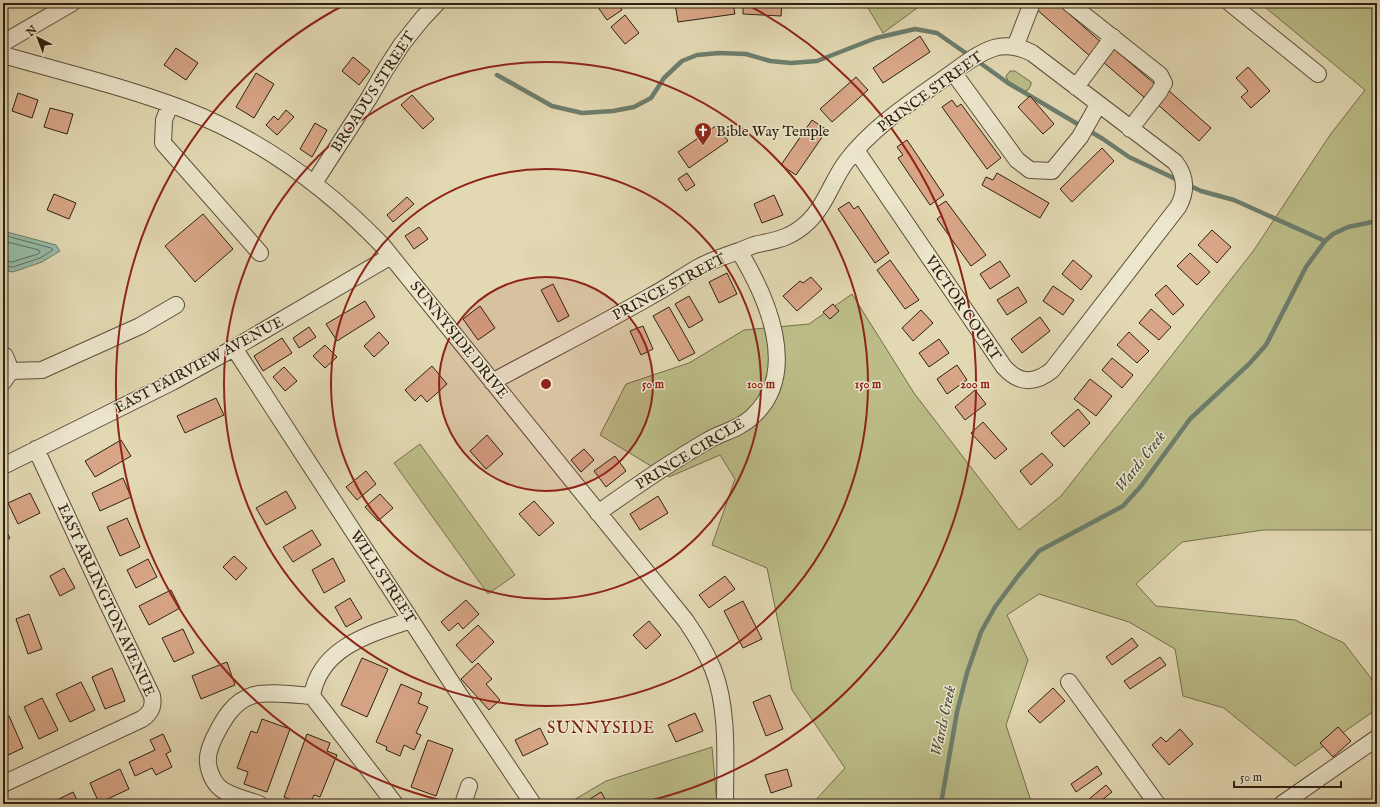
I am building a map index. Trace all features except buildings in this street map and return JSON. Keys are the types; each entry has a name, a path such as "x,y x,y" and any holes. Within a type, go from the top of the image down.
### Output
{"street":[{"name":"BROADUS STREET","path":"314,183 402,44 437,3"},
{"path":"1015,47 1032,3"},
{"path":"1069,3 1160,75 1164,83 1159,92 1130,129"},
{"path":"1230,3 1318,74"},
{"path":"3,43 62,5"},
{"path":"1076,87 1113,37"},
{"name":"PRINCE STREET","path":"492,382 651,296 699,267 725,255 753,245 772,242 786,237 798,230 818,211 838,173 856,150 874,132 916,98 953,72 982,53 994,48 1007,46 1015,47 1032,53 1098,105 1175,162"},
{"name":"SUNNYSIDE DRIVE","path":"3,55 129,91 184,110 229,130 273,155 314,183 366,228 391,256 686,621 702,645 714,670 721,698 724,726 725,804"},
{"path":"953,72 1017,160 1030,170 1052,171 1080,138 1098,105"},
{"path":"170,105 164,120 163,143 260,253"},
{"name":"VICTOR COURT","path":"856,150 1004,367 1010,374 1027,380 1045,376 1052,370 1178,207 1183,196 1185,183 1180,168 1175,162"},
{"name":"PRINCE CIRCLE","path":"598,513 635,487 708,440 744,424 760,408 768,396 774,382 777,367 777,352 772,325 764,299 753,274 738,251"},
{"name":"EAST FAIRVIEW AVENUE","path":"3,466 172,382 234,348 391,256"},
{"path":"3,356 5,356 7,377 42,370 140,326 176,305"},
{"name":"WILL STREET","path":"234,348 533,804"},
{"name":"EAST ARLINGTON AVENUE","path":"3,784 142,719 150,712 153,701 36,449"},
{"path":"312,696 318,675 327,661 334,655 373,633 411,620"},
{"path":"1069,682 1157,804"},
{"path":"259,804 223,791 217,785 209,769 209,750 220,726 230,711 237,704 254,695 312,696"},
{"path":"312,696 395,804"},
{"path":"1282,804 1377,738"},
{"path":"463,804 469,786"}],"shaded area":[{"path":"865,3 924,3 883,33"},
{"path":"1260,3 1377,3 1377,530 1263,530 1182,542 1136,584 1156,606 1295,620 1344,643 1377,686 1377,709 1295,766 1224,708 1183,696 1175,649 1129,622 1039,594 1007,615 1028,660 1006,725 1032,804 812,804 845,768 792,690 767,568 712,545 735,479 720,455 669,477 600,435 626,384 689,363 744,330 809,324 852,294 914,393 1019,530 1061,496 1147,387 1254,250 1330,135 1365,90"},
{"path":"1010,71 1015,71 1031,82 1028,90 1024,91 1008,81 1006,76"},
{"path":"420,444 515,575 488,594 394,463"},
{"path":"712,747 717,804 567,804 606,781"}],"water":[{"path":"3,231 56,245 60,251 42,262 13,272 3,270"}],"waterway":[{"path":"497,75 552,106 582,113 613,111 634,107 651,98 664,78 682,61 697,55 719,53 746,54 770,61 791,63 817,61 876,38 915,29 937,33 970,56"},
{"path":"976,60 1008,83 1103,139 1129,157 1180,181"},
{"path":"1186,184 1201,191 1234,200 1325,241"},
{"name":"Wards Creek","path":"941,804 957,712 967,673 981,632 995,607 1018,576 1039,551 1123,506 1141,486 1190,419 1249,364 1266,345 1306,267 1325,241 1333,234 1348,227 1377,221"}],"place":[{"name":"Bible Way Temple","path":"703,146"}],"district":[{"name":"SUNNYSIDE","path":"601,729"}]}
